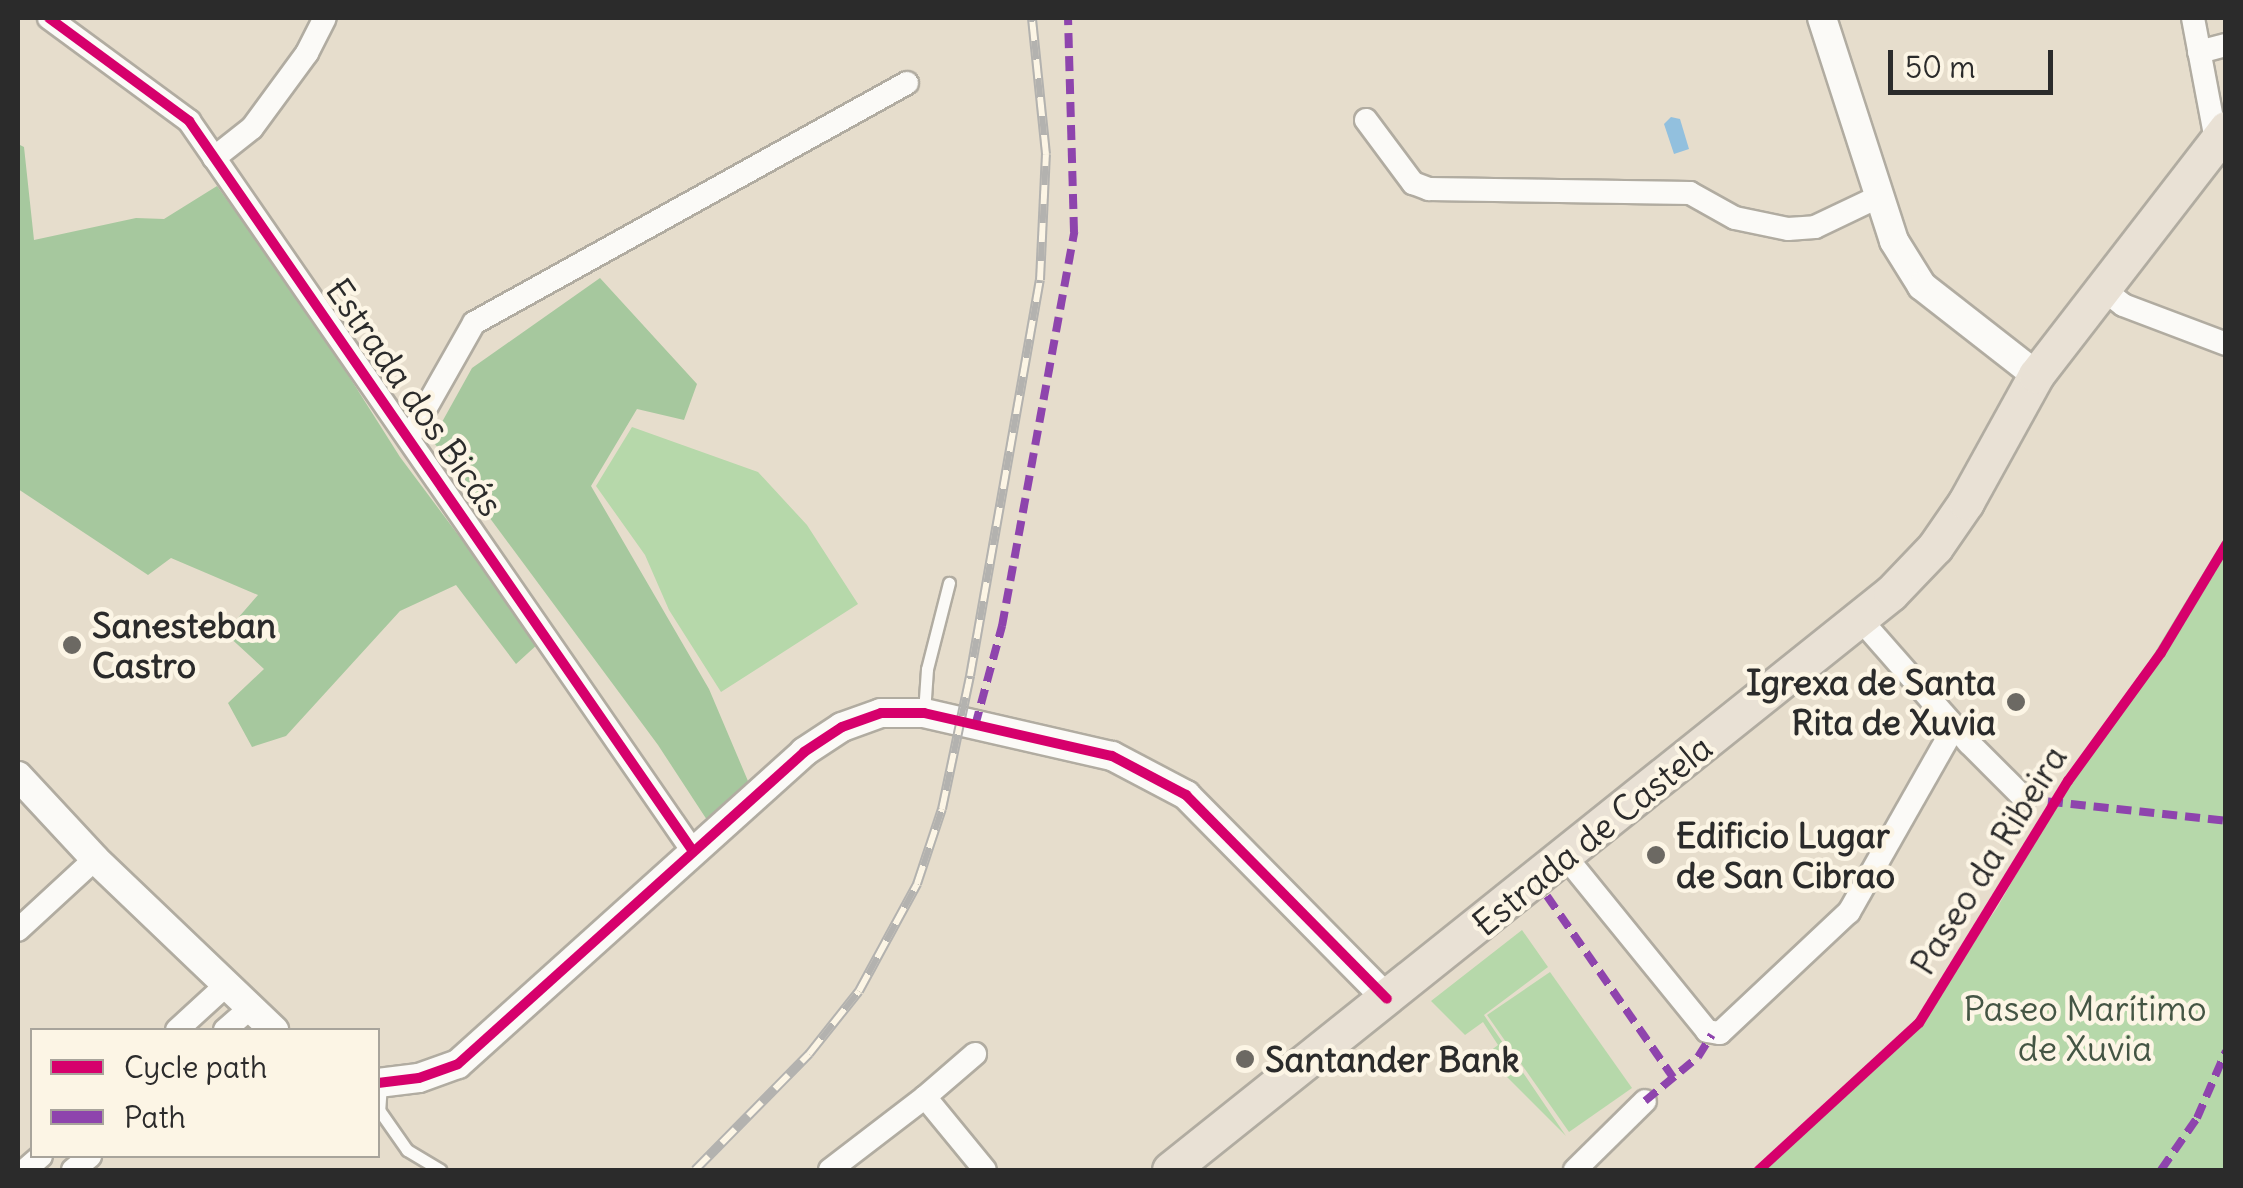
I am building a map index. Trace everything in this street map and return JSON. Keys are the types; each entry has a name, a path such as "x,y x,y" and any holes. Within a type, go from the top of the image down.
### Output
{"main road":[{"name":"Estrada de Castela","path":"1170,1170 1860,619 1935,547 1966,502 2036,375 2221,134"}],"street":[{"name":"Estrada dos Bicás","path":"48,18 189,121 410,436 692,850"},
{"path":"214,158 252,128 307,53 324,18"},
{"path":"1822,18 1894,241 1922,286 2036,375"},
{"path":"2193,18 2221,134"},
{"path":"2199,52 2226,45"},
{"path":"410,436 474,323 907,83"},
{"path":"1366,120 1413,182 1428,189 1690,192 1735,218 1788,229 1814,227 1878,197"},
{"path":"2104,290 2123,306 2226,344"},
{"name":"Paseo da Ribeira","path":"1860,619 1954,727 2025,799"},
{"path":"380,1083 418,1078 458,1064 804,752 842,727 882,713 924,713 1112,756 1186,795 1387,1000"},
{"path":"1564,856 1712,1035 1720,1033 1849,912 1954,727"},
{"path":"18,776 95,859 248,1010 271,1028"},
{"path":"18,930 95,859"},
{"path":"179,1028 225,986"},
{"path":"227,1028 248,1010"},
{"path":"830,1170 975,1054"},
{"path":"925,1096 985,1170"},
{"path":"1576,1170 1645,1101"}],"lane":[{"path":"924,713 927,669 949,583"},
{"path":"380,1111 408,1150 440,1170"}],"green space":[{"path":"18,144 24,147 34,240 136,218 164,219 217,186 309,313 400,457 539,643 516,664 456,585 400,611 286,736 252,747 228,703 264,669 225,633 258,595 171,558 148,575 18,489"},
{"path":"600,278 697,384 684,420 637,409 591,486 709,689 748,781 707,820 658,745 432,440 472,368"},
{"path":"632,427 758,472 807,525 858,604 721,692 669,610 645,555 596,486"},
{"name":"Paseo Marítimo de Xuvia","path":"2225,537 2225,1170 1754,1170 1923,1014 1997,908 2061,795 2110,726"},
{"path":"1522,930 1548,967 1484,1015 1566,1136 1485,1055 1498,1045 1483,1022 1465,1035 1431,1001"},
{"path":"1550,972 1632,1088 1569,1132 1487,1015"}],"water":[{"path":"1671,117 1680,119 1689,149 1674,154 1664,124"}],"railway":[{"path":"695,1170 809,1054 859,991 917,884 942,809 970,676 1040,280 1046,154 1032,18"}],"marked path":[{"path":"975,726 1002,626 1074,232 1068,18"},
{"path":"2025,799 2226,821"},
{"path":"1547,896 1673,1077"},
{"path":"1645,1101 1698,1057 1712,1035"},
{"path":"2161,1170 2197,1118 2226,1051"}],"cycle path":[{"path":"49,18 189,121 692,850"},
{"path":"1759,1170 1919,1023 2068,781 2161,653 2226,545"},
{"path":"380,1083 419,1078 458,1064 804,752 842,727 881,713 924,713 1112,756 1186,795 1387,999"}],"place":[{"name":"Sanesteban Castro","path":"72,645"},
{"name":"Igrexa de Santa Rita de Xuvia","path":"2016,702"},
{"name":"Edificio Lugar de San Cibrao","path":"1656,855"},
{"name":"Santander Bank","path":"1245,1059"}]}
